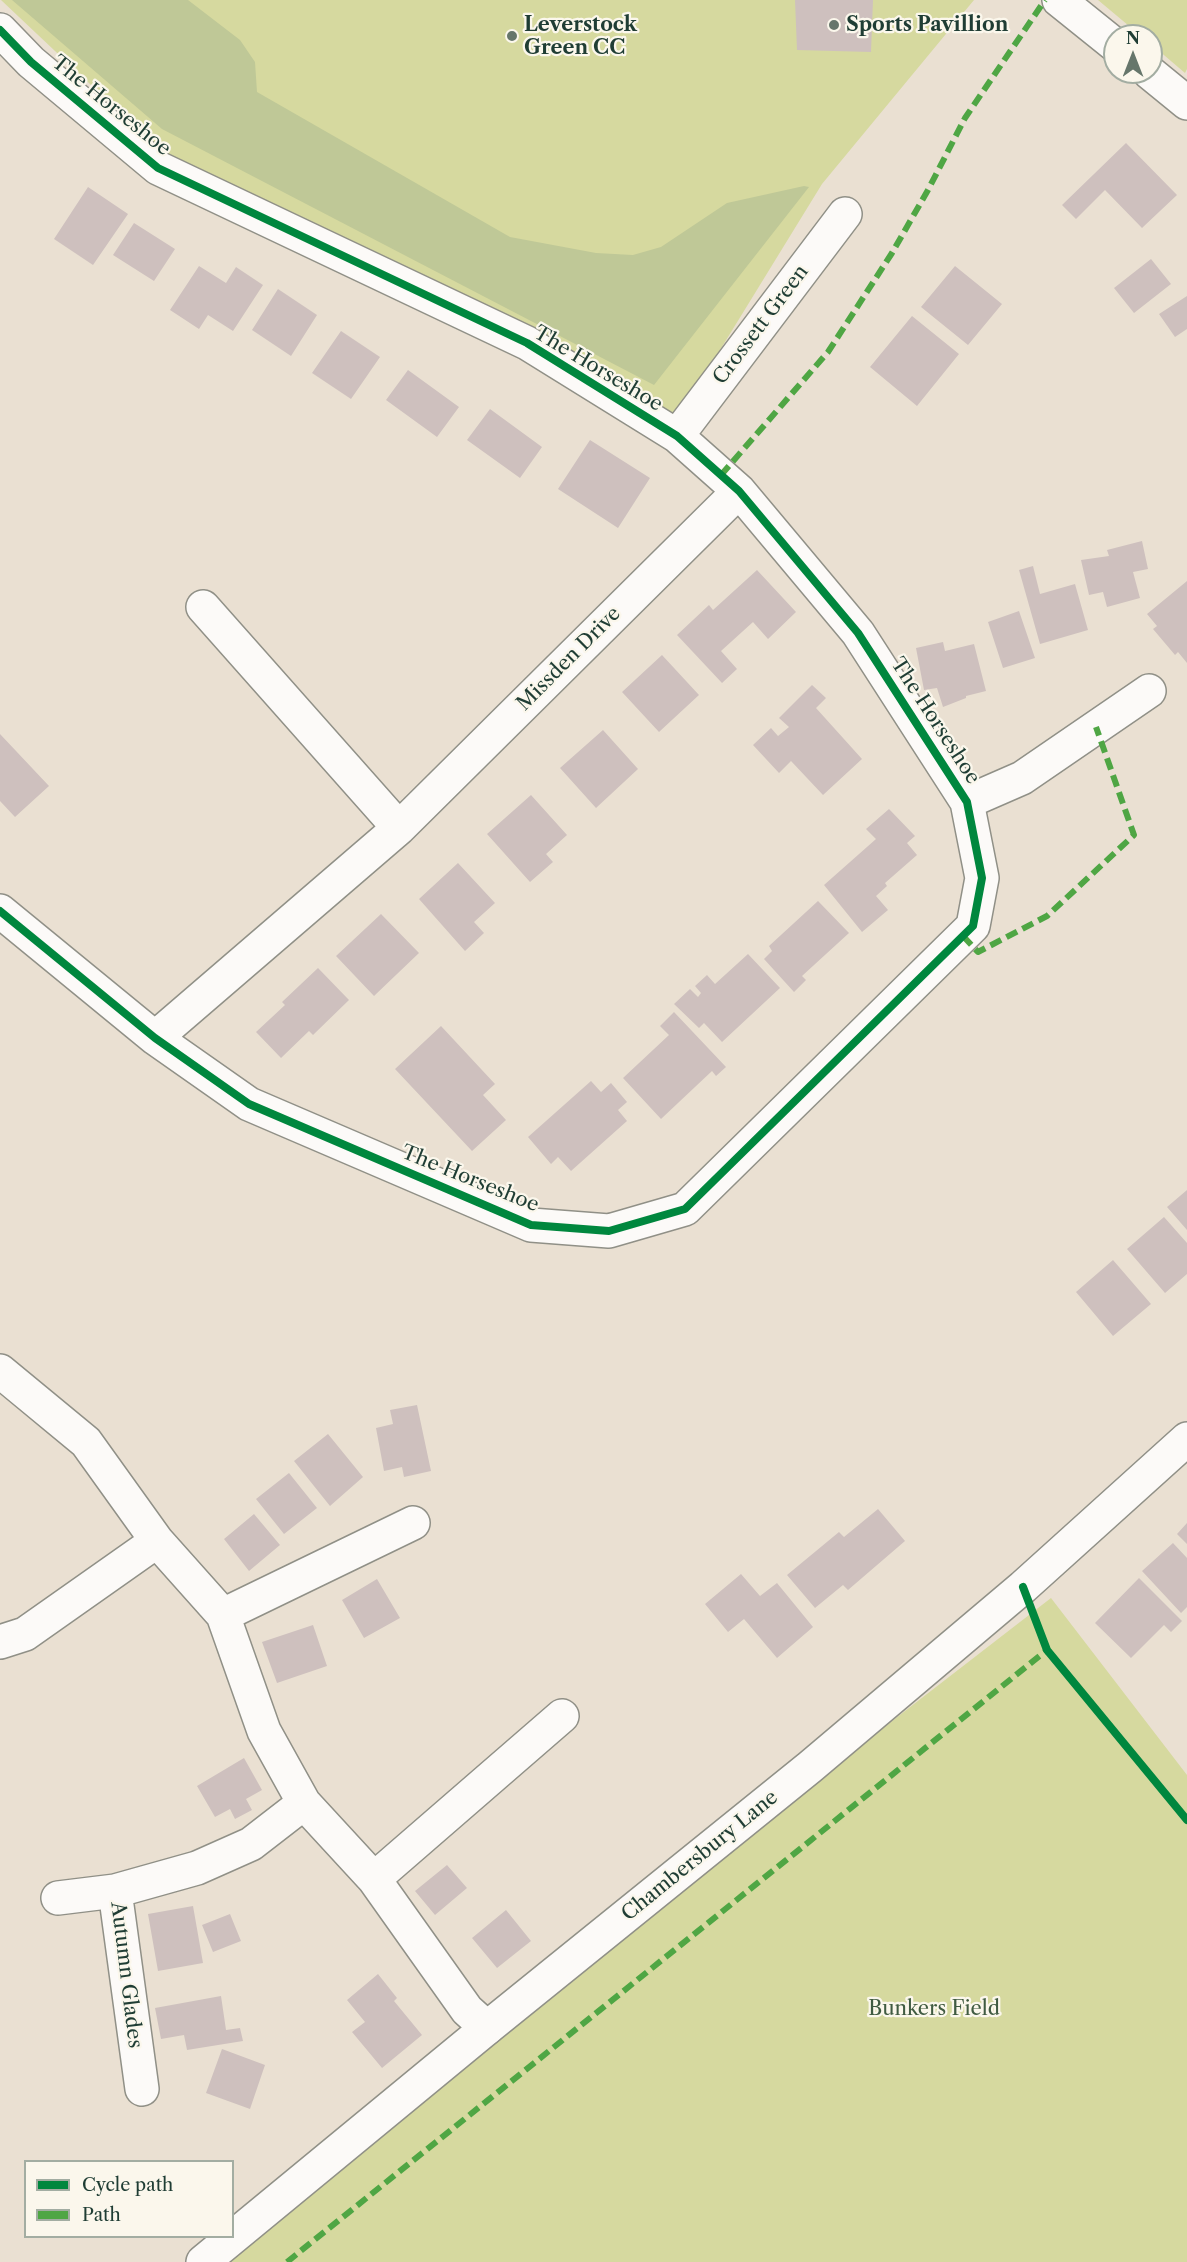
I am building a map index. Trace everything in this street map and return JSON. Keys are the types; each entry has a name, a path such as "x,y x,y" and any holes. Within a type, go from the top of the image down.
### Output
{"street":[{"path":"1059,0 1103,35"},
{"name":"The Horseshoe","path":"0,30 31,62 158,168 527,343 677,436 739,491 858,633 968,802 982,878 973,926 685,1209 609,1231 531,1225 249,1104 155,1038 0,911"},
{"path":"1163,83 1187,103"},
{"name":"Crossett Green","path":"677,436 845,214"},
{"name":"Missden Drive","path":"155,1038 399,828 739,491"},
{"path":"203,607 399,828"},
{"name":"The Horseshoe","path":"968,802 1022,778 1149,691"},
{"path":"0,1371 87,1442 157,1541 223,1615 264,1731 304,1803 374,1879 468,2010 487,2028"},
{"name":"Chambersbury Lane","path":"234,2236 810,1767 1023,1587 1187,1439"},
{"path":"223,1615 414,1522"},
{"path":"0,1642 25,1634 157,1541"},
{"path":"374,1879 562,1716"},
{"name":"Autumn Glades","path":"142,2089 115,1891 197,1868 251,1844 304,1803"},
{"path":"58,1898 115,1891"},
{"name":"Chambersbury Lane","path":"203,2262 232,2238"}],"green space":[{"path":"1,0 974,0 822,184 677,420 163,153"},
{"path":"12,0 188,0 240,40 255,62 257,92 510,237 596,253 633,255 661,247 727,203 804,186 809,187 654,385 162,129"},
{"path":"1098,0 1187,0 1187,69 1185,73 1163,54 1163,24 1127,24"},
{"name":"Bunkers Field","path":"1051,1598 1187,1775 1187,2262 193,2262 224,2238 234,2238 234,2230"}],"building":[{"name":"Sports Pavillion","path":"795,0 873,0 871,52 797,50"},
{"path":"1126,143 1177,195 1142,228 1105,190 1076,219 1062,205"},
{"path":"88,187 128,214 93,265 54,239"},
{"path":"134,223 175,249 154,281 113,255"},
{"path":"1151,259 1171,284 1134,313 1114,288"},
{"path":"199,266 226,283 236,267 263,285 233,331 208,315 199,329 170,310"},
{"path":"955,266 1002,304 968,345 921,307"},
{"path":"278,289 317,315 291,356 252,330"},
{"path":"1187,296 1187,329 1175,337 1159,314"},
{"path":"912,316 959,354 917,406 870,367"},
{"path":"341,331 380,357 351,399 312,373"},
{"path":"408,370 459,407 437,437 386,400"},
{"path":"490,409 542,447 520,478 467,440"},
{"path":"590,440 650,478 618,528 558,489"},
{"path":"1142,541 1148,569 1133,572 1140,598 1107,607 1103,592 1089,595 1081,560 1109,556 1107,550"},
{"path":"1033,566 1040,594 1075,584 1088,630 1040,644 1019,570"},
{"path":"757,570 796,612 768,639 753,622 721,651 737,669 722,683 677,635 709,605 713,610"},
{"path":"1187,581 1187,663 1178,652 1175,655 1153,629 1157,626 1147,614"},
{"path":"1019,611 1035,658 1003,668 988,622"},
{"path":"943,642 945,651 974,644 986,691 966,696 966,698 943,707 937,688 924,690 916,648"},
{"path":"662,655 699,695 659,732 622,692"},
{"path":"812,685 826,698 816,708 862,759 823,795 791,761 779,773 753,745 771,728 778,736 789,727 779,718"},
{"path":"603,730 638,769 596,808 560,768"},
{"path":"0,734 49,786 15,817 0,801"},
{"path":"531,795 567,835 546,854 553,862 530,882 487,834"},
{"path":"889,809 915,836 907,843 917,855 885,883 887,886 876,896 888,910 862,932 824,885 876,839 866,829"},
{"path":"458,863 495,903 474,922 484,933 465,951 419,899"},
{"path":"818,901 849,933 802,976 806,980 794,992 764,959 772,951 769,946"},
{"path":"381,914 419,953 374,996 336,956"},
{"path":"748,954 780,988 722,1042 704,1023 699,1028 674,1004 690,989 698,997 701,993 695,986 707,975 715,984"},
{"path":"318,968 349,1000 313,1035 309,1031 281,1058 256,1032 285,1005 282,1002"},
{"path":"674,1012 726,1067 716,1076 712,1071 661,1119 623,1078 669,1035 660,1026"},
{"path":"441,1026 495,1084 483,1095 506,1120 472,1151 395,1069"},
{"path":"591,1081 601,1092 611,1083 627,1102 618,1110 627,1121 571,1171 558,1157 551,1164 528,1137"},
{"path":"1187,1190 1187,1230 1167,1207"},
{"path":"1164,1217 1187,1243 1187,1274 1165,1293 1127,1249"},
{"path":"1113,1260 1151,1304 1113,1336 1076,1292"},
{"path":"417,1405 431,1471 404,1477 402,1467 384,1471 376,1428 393,1424 390,1410"},
{"path":"328,1434 363,1477 330,1506 294,1461"},
{"path":"289,1473 317,1508 284,1534 256,1499"},
{"path":"878,1509 905,1541 848,1590 843,1585 815,1608 787,1575 839,1532 844,1537"},
{"path":"254,1514 280,1545 249,1571 224,1539"},
{"path":"1187,1523 1187,1544 1177,1534"},
{"path":"1173,1543 1187,1558 1187,1607 1181,1613 1142,1571"},
{"path":"741,1574 760,1596 777,1583 813,1627 777,1658 744,1619 728,1632 705,1604"},
{"path":"1139,1578 1182,1621 1171,1632 1164,1625 1131,1658 1095,1623"},
{"path":"377,1579 400,1618 364,1638 342,1600"},
{"path":"313,1625 327,1666 277,1683 262,1642"},
{"path":"244,1758 262,1790 246,1799 252,1810 235,1819 230,1809 215,1817 197,1786"},
{"path":"447,1865 467,1888 435,1915 415,1891"},
{"path":"193,1906 203,1963 158,1971 148,1914"},
{"path":"506,1910 531,1941 497,1968 472,1938"},
{"path":"230,1914 241,1941 213,1952 202,1925"},
{"path":"378,1974 397,1998 394,2001 422,2035 382,2068 352,2032 365,2022 347,2000"},
{"path":"221,1996 226,2030 240,2028 243,2041 187,2050 184,2035 161,2039 155,2008"},
{"path":"222,2049 265,2065 250,2109 206,2093"}],"marked path":[{"path":"721,475 828,352 892,253 965,118 1045,0"},
{"path":"963,936 978,952 1047,916 1134,835 1096,727"},
{"path":"287,2262 1047,1650"}],"cycle path":[{"path":"0,30 31,62 158,168 527,343 677,436 739,491 858,633 967,802 982,878 973,926 685,1209 609,1231 531,1225 249,1104 155,1038 0,911"},
{"path":"1023,1587 1047,1650 1187,1820"}],"place":[{"name":"Sports Pavillion","path":"834,25"},
{"name":"Leverstock Green CC","path":"512,36"}]}
